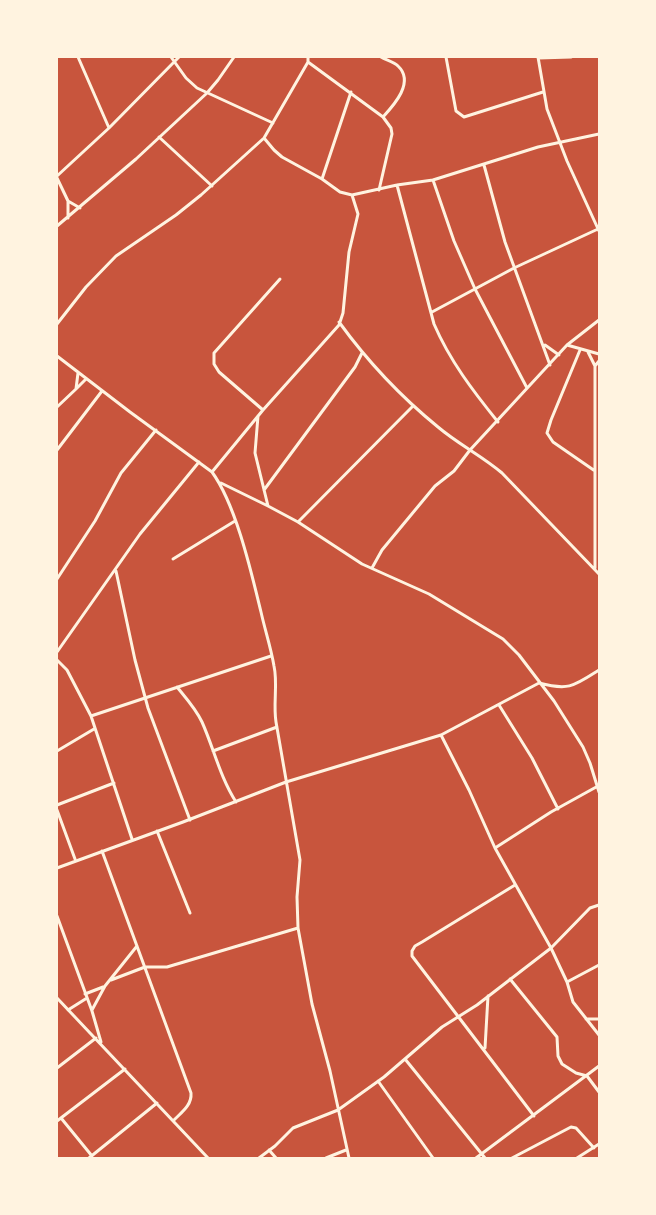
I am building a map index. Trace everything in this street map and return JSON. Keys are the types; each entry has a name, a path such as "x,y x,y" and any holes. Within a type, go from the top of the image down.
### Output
{"street":[{"path":"78,57 109,128"},
{"path":"171,57 186,78 207,93 273,123"},
{"path":"68,218 68,201 57,177 179,57"},
{"path":"57,226 207,93 234,57"},
{"path":"57,324 86,287 116,256 176,215 212,186 264,138 308,62 308,57"},
{"path":"381,57 398,66 404,80 400,96 383,117"},
{"path":"446,57 456,111 464,117 543,92"},
{"path":"432,312 514,268 598,230 547,109 543,92 538,57 571,57"},
{"path":"308,62 383,117 391,128 392,134 379,190"},
{"path":"322,179 351,92"},
{"path":"264,138 282,157 322,179 340,192 352,195 432,180 560,141 599,134"},
{"path":"159,137 212,186"},
{"path":"484,165 505,242 550,365"},
{"path":"432,180 454,241 476,289 528,389"},
{"path":"397,185 443,345 458,371 498,422"},
{"path":"212,472 339,322 343,313 349,252 358,214 352,195"},
{"path":"68,201 80,208"},
{"path":"263,410 219,372 214,364 214,353 280,279"},
{"path":"372,568 382,550 435,486 454,471 470,450 567,345 599,320"},
{"path":"339,322 362,353 397,392 437,427 487,460 502,473 599,574"},
{"path":"543,344 559,355"},
{"path":"567,345 599,354"},
{"path":"580,350 547,433 553,442 596,472"},
{"path":"588,352 595,366 595,569"},
{"path":"264,490 355,367 362,353"},
{"path":"57,356 212,472 220,482 235,521 257,594 275,668 274,699 277,727 300,860 297,897 298,928 312,1004 349,1158"},
{"path":"595,366 599,361"},
{"path":"76,389 78,373"},
{"path":"57,407 86,378"},
{"path":"57,450 102,391"},
{"path":"298,522 413,406"},
{"path":"258,416 255,453 268,506"},
{"path":"57,579 95,521 121,473 156,430"},
{"path":"57,652 155,514 199,462"},
{"path":"220,482 298,522 372,568 429,594 503,639 519,655 555,701 583,747 599,792"},
{"path":"173,559 235,521"},
{"path":"116,571 135,660 146,699 190,820"},
{"path":"91,716 272,655"},
{"path":"57,660 67,670 91,716 132,840"},
{"path":"57,868 190,820 286,782 441,735 539,683 558,688 575,685 599,670"},
{"path":"177,687 199,717 222,778 236,802"},
{"path":"499,705 532,758 558,808"},
{"path":"213,751 277,727"},
{"path":"57,751 95,728"},
{"path":"441,735 495,849 551,948 567,982 573,1002 599,1035"},
{"path":"57,805 114,783"},
{"path":"495,849 558,808 598,786"},
{"path":"57,810 75,860"},
{"path":"157,831 190,913"},
{"path":"102,851 191,1093 189,1105 174,1120"},
{"path":"514,885 415,946 411,951 412,956 534,1116"},
{"path":"259,1158 293,1128 339,1110 378,1081 442,1027 488,996 551,948 590,908 599,906"},
{"path":"57,916 92,1011 101,1044"},
{"path":"111,980 145,967 166,967 298,928"},
{"path":"68,1010 86,996 105,986 137,946"},
{"path":"567,982 599,965"},
{"path":"510,979 557,1037 558,1056 562,1064 576,1073 587,1076 599,1092"},
{"path":"92,1011 105,986"},
{"path":"485,1050 488,996"},
{"path":"57,998 208,1158"},
{"path":"586,1019 599,1019"},
{"path":"57,1068 96,1038"},
{"path":"405,1059 485,1158"},
{"path":"476,1158 599,1066"},
{"path":"125,1070 59,1119 91,1157 157,1103"},
{"path":"378,1081 433,1158"},
{"path":"512,1158 571,1127 576,1128 594,1148"},
{"path":"577,1158 599,1144"},
{"path":"269,1150 276,1158"},
{"path":"326,1158 346,1150"}]}
